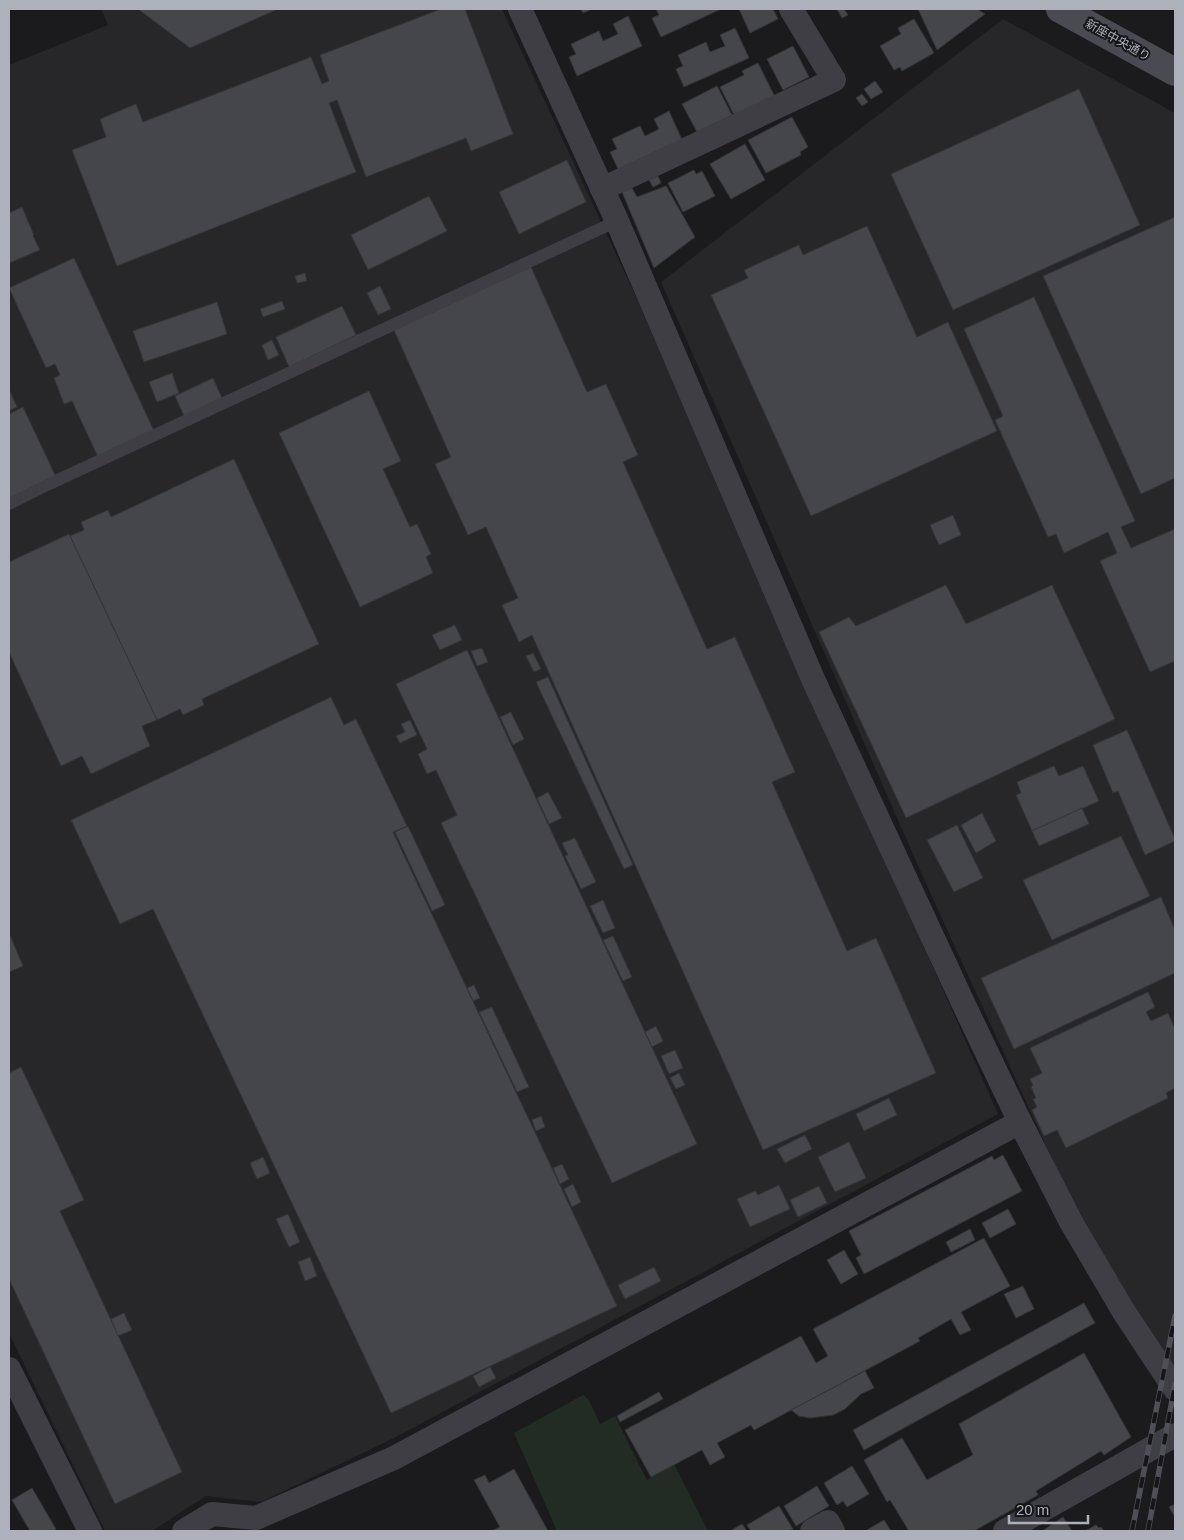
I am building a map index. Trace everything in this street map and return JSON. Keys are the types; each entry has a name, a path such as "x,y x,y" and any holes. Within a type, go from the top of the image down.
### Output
{"street":[{"path":"520,9 617,221 813,679 1020,1122 1076,1230 1124,1312 1175,1390"},
{"path":"602,189 834,80 791,9"},
{"name":"新座中央通り","path":"1060,9 1175,72"},
{"path":"184,1531 212,1514 256,1518 394,1458 1020,1122"},
{"path":"9,1369 90,1531"},
{"path":"1005,1531 1175,1435"},
{"path":"812,1531 828,1522 833,1531"}],"lane":[{"path":"9,504 617,221"}],"shaded area":[{"path":"101,9 502,9 636,297 998,1114 396,1437 261,1502 206,1496 152,1531 105,1531 9,1333 9,65 108,25"},
{"path":"1003,19 1175,113 1175,1372 1071,1200 928,888 661,282"},
{"path":"583,1395 589,1400 600,1424 615,1416 647,1480 674,1464 708,1531 557,1531 514,1433"}],"building":[{"path":"138,9 278,9 190,48"},
{"path":"441,9 465,9 513,134 471,151 466,138 366,177 337,100 329,103 356,172 117,266 72,150 106,137 100,119 136,104 143,122 311,57 322,84 329,81 320,55"},
{"path":"581,9 592,9 583,13"},
{"path":"656,9 721,9 661,37 652,18 659,15"},
{"path":"739,9 773,9 778,19 750,33"},
{"path":"837,9 844,9 848,15 842,18"},
{"path":"918,9 977,9 985,14 937,50"},
{"path":"628,16 642,46 577,76 569,57 576,54 571,44 599,31 603,41 618,34 613,24"},
{"path":"914,19 934,53 902,71 900,67 894,70 880,46 901,34 898,28"},
{"path":"735,28 749,58 684,87 676,69 683,66 678,55 706,42 710,52 725,46 720,35"},
{"path":"793,46 809,77 783,90 767,59"},
{"path":"758,63 775,97 735,117 720,87 744,75 742,71"},
{"path":"875,81 883,92 871,99 864,89"},
{"path":"717,86 732,115 697,132 682,104"},
{"path":"1079,89 1140,225 953,310 891,174"},
{"path":"862,94 868,102 862,106 856,98"},
{"path":"669,111 683,142 619,171 610,152 617,149 612,139 640,126 645,136 659,129 654,119"},
{"path":"792,117 808,147 800,152 801,155 766,173 748,140"},
{"path":"745,144 765,180 731,199 710,164"},
{"path":"567,160 586,202 519,234 499,192"},
{"path":"694,170 696,174 702,171 715,196 683,212 668,183"},
{"path":"658,176 661,183 653,187 649,180"},
{"path":"666,186 695,237 654,268 622,192 632,188 637,197"},
{"path":"429,196 447,231 368,270 351,235"},
{"path":"22,207 40,250 9,263 9,213"},
{"path":"1175,217 1175,478 1141,494 1043,276"},
{"path":"867,226 917,337 948,322 997,431 811,516 711,295 748,278 744,270 799,245 803,255"},
{"path":"74,258 154,431 98,457 72,401 64,404 54,378 60,375 55,364 46,368 9,288"},
{"path":"531,267 587,392 606,384 638,455 623,462 707,649 735,637 795,772 772,782 847,951 876,938 936,1073 763,1150 532,635 519,642 502,605 518,598 486,527 468,535 435,464 451,457 393,328"},
{"path":"305,273 307,281 297,283 295,276"},
{"path":"380,286 391,309 378,315 367,293"},
{"path":"1034,297 1135,521 1121,527 1131,548 1175,529 1175,661 1150,672 1100,561 1117,553 1108,532 1064,553 1056,534 1048,537 995,420 1003,416 964,329"},
{"path":"282,301 285,309 263,317 260,309"},
{"path":"217,302 227,334 144,362 133,331"},
{"path":"342,306 356,335 289,367 276,337"},
{"path":"272,340 279,355 268,360 262,345"},
{"path":"172,373 179,393 157,402 149,382"},
{"path":"213,378 222,398 184,416 175,396"},
{"path":"9,389 17,407 9,411"},
{"path":"369,391 401,461 383,469 410,527 417,524 431,554 426,557 433,573 360,607 279,433"},
{"path":"23,407 56,477 9,500 9,414"},
{"path":"234,459 319,644 202,699 204,705 183,715 180,709 157,720 70,536 84,530 81,522 108,510 111,517"},
{"path":"953,515 961,535 939,545 930,525"},
{"path":"69,534 157,720 142,726 150,746 91,774 82,756 61,766 9,652 9,562"},
{"path":"946,585 966,624 1052,585 1115,719 906,818 819,632 849,617 856,626"},
{"path":"455,625 462,640 440,650 432,635"},
{"path":"482,648 488,662 477,666 471,651"},
{"path":"467,650 697,1144 612,1183 441,823 457,815 436,770 427,774 418,754 427,749 396,684"},
{"path":"533,653 541,669 534,672 526,656"},
{"path":"548,677 633,865 624,869 536,682"},
{"path":"331,697 344,725 356,719 407,826 393,832 617,1306 391,1413 153,909 120,924 71,820"},
{"path":"511,712 524,739 513,745 500,717"},
{"path":"410,720 417,735 400,743 396,736 405,732 401,724"},
{"path":"1127,730 1175,839 1175,841 1145,855 1118,791 1113,793 1093,745"},
{"path":"1054,766 1059,776 1083,766 1099,801 1032,831 1016,795 1021,793 1017,782"},
{"path":"548,792 562,818 549,824 537,798"},
{"path":"1082,808 1089,824 1039,846 1032,831"},
{"path":"982,813 996,841 976,853 961,825"},
{"path":"957,825 983,878 954,892 927,840"},
{"path":"408,826 445,905 432,911 395,832"},
{"path":"1121,836 1150,896 1052,940 1023,880"},
{"path":"575,838 596,882 581,889 565,856 568,855 562,843"},
{"path":"1161,897 1175,930 1175,973 1014,1049 981,978"},
{"path":"603,900 615,928 603,933 590,906"},
{"path":"9,933 23,966 9,972"},
{"path":"613,936 632,977 623,981 603,940"},
{"path":"474,985 480,998 473,1001 467,988"},
{"path":"1148,992 1155,1007 1146,1012 1151,1021 1168,1013 1175,1029 1175,1088 1166,1093 1168,1098 1066,1148 1057,1130 1044,1136 1032,1110 1037,1107 1033,1099 1036,1098 1030,1079 1042,1073 1030,1048"},
{"path":"492,1007 529,1087 517,1092 479,1012"},
{"path":"656,1026 663,1041 652,1047 645,1032"},
{"path":"675,1050 683,1068 669,1074 661,1056"},
{"path":"21,1067 84,1200 60,1211 182,1472 115,1504 9,1279 9,1073"},
{"path":"679,1073 685,1085 676,1089 670,1078"},
{"path":"889,1098 897,1115 864,1131 856,1114"},
{"path":"541,1116 545,1127 536,1131 532,1120"},
{"path":"805,1135 812,1149 785,1163 777,1149"},
{"path":"849,1142 866,1178 835,1192 818,1157"},
{"path":"1003,1155 1022,1191 864,1274 856,1258 861,1255 849,1231 992,1156 994,1160"},
{"path":"263,1157 270,1173 257,1179 250,1163"},
{"path":"562,1164 569,1179 560,1184 553,1168"},
{"path":"573,1184 581,1202 572,1207 564,1189"},
{"path":"779,1185 790,1209 750,1227 737,1199 755,1191 758,1195"},
{"path":"819,1186 827,1203 798,1217 790,1200"},
{"path":"1008,1209 1016,1224 990,1238 982,1223"},
{"path":"288,1214 300,1242 289,1247 276,1219"},
{"path":"970,1229 975,1240 951,1252 946,1242"},
{"path":"984,1238 1010,1286 961,1312 971,1330 960,1335 951,1319 918,1338 920,1341 754,1430 751,1425 717,1443 725,1457 710,1465 702,1450 651,1477 625,1430 801,1336 816,1363 828,1356 813,1329"},
{"path":"844,1250 858,1274 841,1284 827,1260"},
{"path":"310,1257 317,1276 305,1281 298,1262"},
{"path":"654,1267 661,1281 625,1299 618,1285"},
{"path":"1023,1286 1034,1309 1016,1318 1004,1294"},
{"path":"1084,1303 1095,1323 864,1450 853,1430"},
{"path":"124,1313 132,1330 118,1336 111,1319"},
{"path":"1084,1353 1131,1437 1104,1455 1101,1451 1036,1491 1038,1495 974,1531 909,1531 890,1500 887,1502 864,1460 902,1438 927,1480 973,1455 959,1424"},
{"path":"490,1367 496,1378 479,1387 473,1376"},
{"path":"865,1371 874,1388 861,1394 845,1409 833,1415 810,1418 799,1416 791,1410"},
{"path":"659,1392 663,1399 620,1422 617,1416"},
{"path":"852,1466 869,1494 847,1507 843,1501 837,1505 824,1483"},
{"path":"514,1469 548,1531 492,1531 500,1527 474,1480 485,1475 489,1483"},
{"path":"817,1486 829,1506 796,1526 784,1506"},
{"path":"32,1488 56,1529 53,1531 30,1531 12,1500"},
{"path":"1175,1504 1175,1517 1169,1507"},
{"path":"779,1506 793,1529 789,1531 751,1531 747,1525"},
{"path":"1063,1517 1072,1531 1042,1531"},
{"path":"884,1520 891,1531 865,1531"},
{"path":"742,1524 747,1531 730,1531"},
{"path":"1096,1525 1104,1531 1085,1531"}],"railway":[{"path":"1132,1531 1175,1316"},
{"path":"1148,1531 1175,1384"}]}
